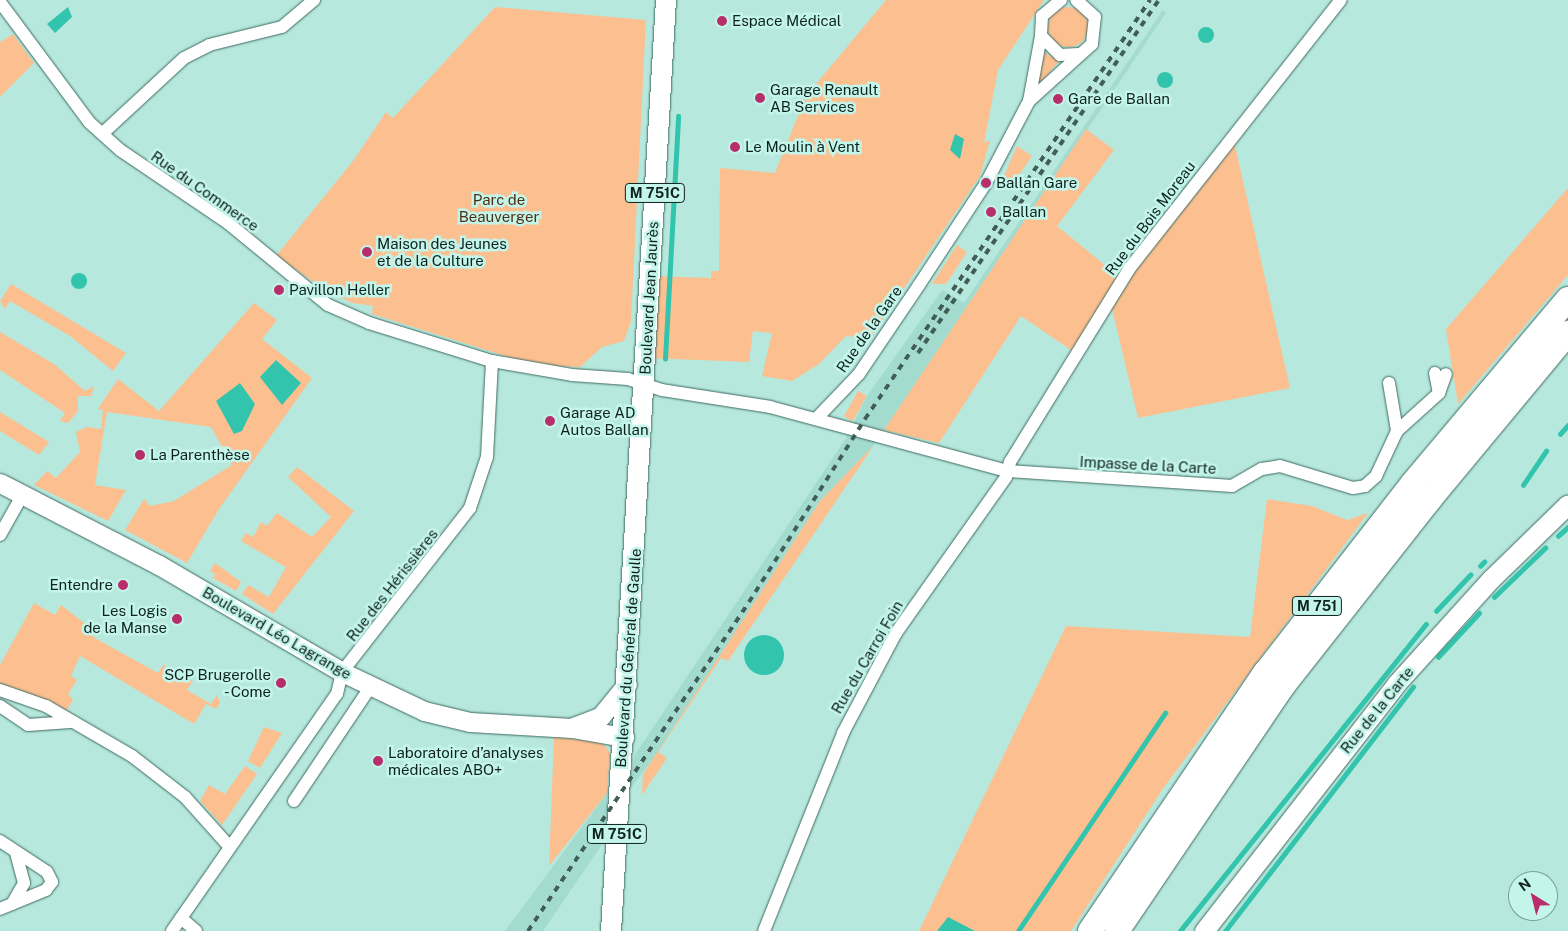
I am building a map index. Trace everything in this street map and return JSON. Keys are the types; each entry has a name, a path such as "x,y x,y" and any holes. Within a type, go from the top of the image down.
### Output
{"highway":[{"name":"M 751","path":"1090,931 1265,673 1418,478 1568,299"},
{"name":"M 751","path":"1117,931 1283,686 1430,499 1568,333"}],"main road":[{"name":"Boulevard Jean Jaurès","path":"644,386 666,0"},
{"name":"Boulevard du Général de Gaulle","path":"611,931 644,386"}],"street":[{"path":"103,133 184,58 209,45 282,26 314,0"},
{"name":"Rue de la Gare","path":"816,418 859,374 986,183 1029,101 1041,36 1042,16 1061,0"},
{"name":"Rue de la Gare","path":"1029,101 1078,54 1092,44 1097,26 1091,10 1076,0"},
{"name":"Rue du Bois Moreau","path":"1008,471 1129,269 1341,0"},
{"name":"Rue du Commerce","path":"0,2 89,122 186,198 228,223 328,305 369,323 492,361 572,375 628,379 644,386"},
{"path":"1041,36 1060,55 1078,54"},
{"name":"Rue des Hérissières","path":"172,931 229,846 337,694 342,672 448,540 478,494 487,457 492,361"},
{"name":"Impasse de la Carte","path":"816,418 1008,471 1232,486 1262,469 1280,466 1360,488 1376,476 1397,432 1439,393 1441,374"},
{"path":"1389,383 1397,432"},
{"path":"644,386 816,418"},
{"name":"Rue du Carroi Foin","path":"764,931 860,696 896,633 1008,471"},
{"name":"Boulevard Léo Lagrange","path":"0,483 278,631 342,672 424,711 470,722 572,728 624,736"},
{"path":"0,535 23,494"},
{"name":"Rue de la Carte","path":"1204,931 1396,684 1485,585 1568,504"},
{"name":"Boulevard Léo Lagrange","path":"572,728 601,716 627,684"},
{"path":"294,801 371,686"},
{"path":"0,690 46,706 157,774 229,846"},
{"path":"0,706 28,725 70,722"},
{"path":"0,841 16,854 48,872 52,882 46,890 6,906"},
{"path":"6,906 24,883 16,854"},
{"path":"181,918 196,931"}],"shaded area":[{"path":"68,7 72,17 55,33 47,24"},
{"path":"1163,10 1166,13 874,445 820,501 658,752 606,821 605,840 543,931 505,931 607,793 607,806 633,771 634,756 846,438 867,396 942,290 964,303"},
{"path":"1203,27 1209,27 1214,32 1212,41 1203,43 1198,38 1198,32"},
{"path":"1165,72 1173,80 1165,88 1157,80"},
{"path":"955,134 964,139 960,159 950,150"},
{"path":"79,273 87,281 79,289 71,281"},
{"path":"276,360 301,383 282,405 260,377"},
{"path":"240,383 255,404 242,431 234,434 216,401"},
{"path":"760,635 768,635 775,638 781,644 784,655 781,666 775,672 768,675 760,675 753,672 747,666 744,659 744,651 747,644 753,638"},
{"path":"948,917 975,931 937,931"}],"green space":[{"path":"886,0 1044,0 998,70 984,143 990,140 980,176 867,343 847,335 819,364 792,381 762,376 772,333 753,331 749,362 646,358 650,276 711,278 711,271 719,271 720,168 775,173 806,96"},
{"name":"Parc de Beauverger","path":"495,7 646,20 631,321 624,341 602,347 580,367 534,365 372,314 373,306 352,303 327,291 276,256 353,161 386,112 393,118"},
{"path":"1068,7 1079,10 1085,16 1088,27 1085,38 1079,44 1068,47 1057,44 1051,38 1048,27 1051,16 1057,10"},
{"path":"13,34 34,63 0,97 0,42"},
{"path":"1042,51 1059,61 1037,87"},
{"path":"1086,129 1114,150 1057,226 1122,279 1233,137 1290,388 1138,418 1110,300 1077,354 1021,316 939,443 884,430"},
{"path":"1017,146 1032,156 1013,184 1003,178"},
{"path":"1568,188 1568,275 1458,404 1446,329"},
{"path":"957,245 967,252 946,284 932,284"},
{"path":"11,284 126,353 113,371 70,336 10,301 5,309 0,301"},
{"path":"254,303 277,320 262,339 312,378 219,509 187,563 125,530 144,499 150,506 174,501 232,465 211,427 107,412 95,485 126,490 108,521 34,485 47,471 56,478 80,452 76,432 87,427 101,429 103,410 98,409 118,379 159,411"},
{"path":"0,332 54,364 85,391 94,386 91,396 78,396 78,411 68,423 60,421 65,413 0,370"},
{"path":"858,391 867,396 853,421 844,416"},
{"path":"0,412 49,442 39,455 0,431"},
{"path":"874,445 728,661 721,658 658,752 667,758 642,795 643,774 820,501"},
{"path":"297,467 354,511 273,614 242,594 248,585 269,597 286,567 241,541 246,533 253,537 261,522 267,526 277,513 312,537 331,517 288,477"},
{"path":"1267,499 1312,506 1347,520 1368,513 1162,790 1071,931 919,931 1066,626 1250,637"},
{"path":"215,563 241,582 236,591 213,578 215,574 210,571"},
{"path":"34,603 55,615 61,605 92,629 98,626 93,637 158,673 164,664 168,673 185,682 193,680 187,690 211,704 217,695 220,703 216,709 206,704 194,724 80,656 71,676 77,680 68,694 73,700 67,710 0,684 0,665"},
{"path":"264,727 282,733 260,768 248,761"},
{"path":"554,737 602,742 610,753 607,793 549,866"},
{"path":"245,766 257,774 222,825 200,801 209,785 225,794"}],"waterway":[{"path":"665,359 678,116"},
{"path":"1560,434 1568,425"},
{"path":"1523,485 1546,451"},
{"path":"1558,536 1568,527"},
{"path":"1494,597 1545,548"},
{"path":"1480,566 1484,562"},
{"path":"1436,611 1470,575"},
{"path":"1438,657 1479,613"},
{"path":"1180,931 1426,624"},
{"path":"1225,931 1413,687"},
{"path":"1018,931 1165,713"}],"railway":[{"path":"528,931 749,602 865,419 1150,0"},
{"path":"918,353 1159,0"}],"place":[{"name":"Espace Médical","path":"722,21"},
{"name":"Garage Renault AB Services","path":"760,98"},
{"name":"Gare de Ballan","path":"1058,99"},
{"name":"Le Moulin à Vent","path":"735,147"},
{"name":"Ballan Gare","path":"986,183"},
{"name":"Ballan","path":"991,212"},
{"name":"Maison des Jeunes et de la Culture","path":"367,252"},
{"name":"Pavillon Heller","path":"279,290"},
{"name":"Garage AD Autos Ballan","path":"550,421"},
{"name":"La Parenthèse","path":"140,455"},
{"name":"Entendre","path":"123,585"},
{"name":"Les Logis de la Manse","path":"177,619"},
{"name":"SCP Brugerolle - Come","path":"281,683"},
{"name":"Laboratoire d’analyses médicales ABO+","path":"378,761"}]}
